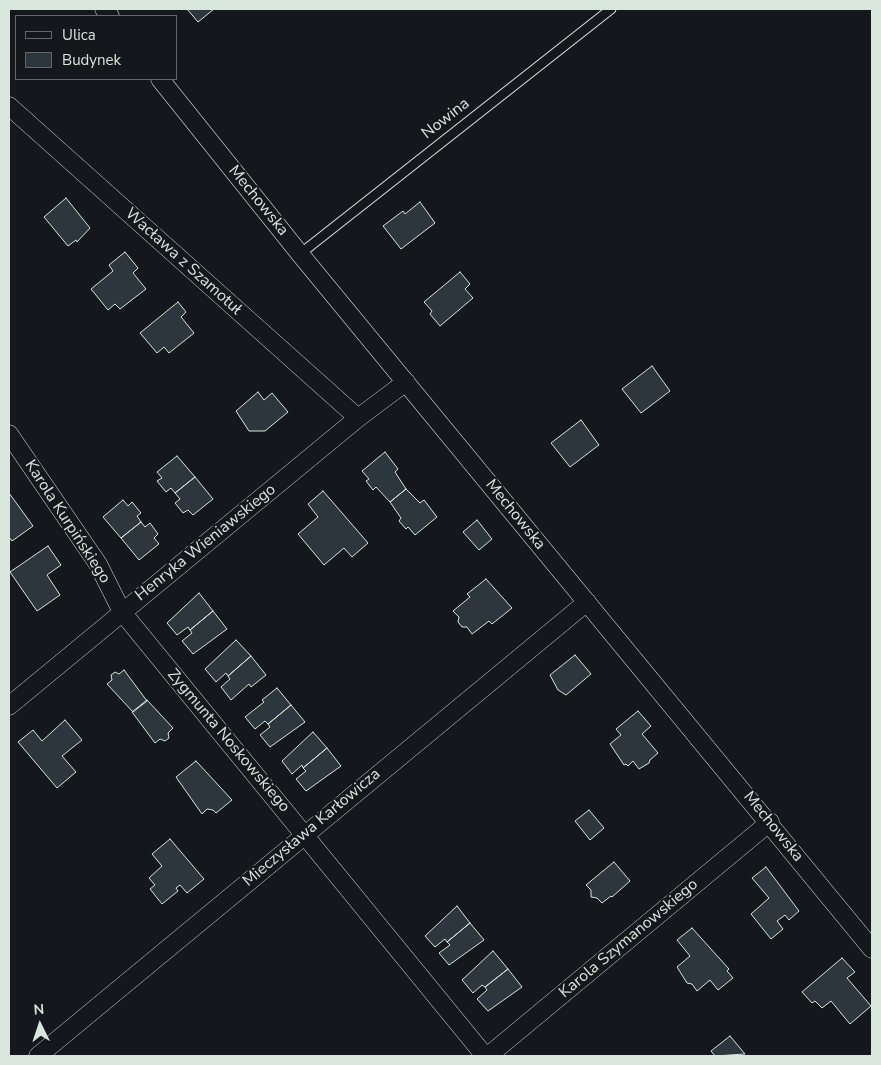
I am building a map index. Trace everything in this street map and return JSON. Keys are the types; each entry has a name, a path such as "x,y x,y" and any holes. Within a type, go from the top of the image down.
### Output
{"street":[{"name":"Mechowska","path":"161,80 300,254 770,822 872,949"},
{"name":"Wacława z Szamotuł","path":"9,106 358,418"},
{"name":"Henryka Wieniawskiego","path":"9,706 358,418 406,382"},
{"name":"Karola Kurpińskiego","path":"9,434 98,564 122,612"},
{"name":"Mieczysława Karłowicza","path":"38,1056 305,833 587,602"},
{"name":"Zygmunta Noskowskiego","path":"122,612 487,1056"},
{"name":"Karola Szymanowskiego","path":"487,1056 770,822"}],"lane":[{"name":"Nowina","path":"300,254 611,9"}],"building":[{"path":"187,9 214,9 198,22"},
{"path":"66,198 90,228 77,242 76,240 68,246 44,217"},
{"path":"420,202 435,223 401,249 383,226 403,211 405,214"},
{"path":"125,252 138,268 133,273 146,289 120,309 115,304 108,310 91,289 113,271 109,265"},
{"path":"460,272 470,284 465,289 473,298 440,326 430,314 432,311 424,302"},
{"path":"178,302 186,312 181,317 194,333 169,353 164,347 157,353 140,333"},
{"path":"652,366 670,391 641,413 622,389"},
{"path":"258,392 264,400 272,393 288,412 265,431 249,431 236,411"},
{"path":"581,420 599,445 570,467 551,443"},
{"path":"385,452 398,469 395,472 406,489 390,502 376,487 373,490 366,481 369,479 362,471"},
{"path":"177,456 195,477 175,493 171,488 166,492 157,481 162,478 157,472"},
{"path":"195,477 213,499 193,515 188,510 183,513 175,503 180,499 175,493"},
{"path":"406,489 420,503 424,500 437,517 415,535 399,521 401,518 390,502"},
{"path":"323,491 368,543 352,557 344,548 324,565 298,534 318,517 308,504"},
{"path":"9,493 33,526 12,541 9,537"},
{"path":"123,500 128,506 132,502 141,513 137,516 141,522 121,538 103,517"},
{"path":"477,520 492,539 479,550 463,532"},
{"path":"141,522 145,527 150,523 158,534 154,538 159,544 139,560 121,538"},
{"path":"48,546 61,565 47,575 60,595 37,611 10,572"},
{"path":"486,579 512,608 492,624 489,621 472,634 467,627 462,627 458,622 459,617 453,611 470,597 467,594"},
{"path":"199,593 213,611 190,630 188,627 177,635 167,623"},
{"path":"213,611 227,629 193,654 182,641 192,633 190,630"},
{"path":"236,640 251,656 228,676 226,673 216,682 205,669"},
{"path":"575,655 591,674 566,695 558,690 550,675"},
{"path":"251,656 266,675 251,687 249,684 231,700 221,687 230,679 228,676"},
{"path":"124,670 147,701 133,712 107,684 112,680 111,675 115,672 119,674"},
{"path":"277,688 291,705 268,724 265,721 255,729 245,717 264,702 262,700"},
{"path":"147,700 173,728 168,733 169,738 165,741 160,739 155,743 132,712"},
{"path":"291,705 305,722 270,747 260,735 270,727 268,724"},
{"path":"638,711 651,726 642,734 658,753 649,763 639,769 633,761 628,766 624,765 610,744 621,735 616,729"},
{"path":"65,720 82,740 62,756 76,772 57,788 18,742 33,730 42,741"},
{"path":"313,732 327,748 303,768 302,765 292,774 282,761"},
{"path":"327,748 341,766 306,791 296,779 306,771 303,768"},
{"path":"196,761 232,800 216,813 213,810 207,809 202,814 176,777"},
{"path":"589,810 604,828 590,840 575,821"},
{"path":"170,839 204,879 187,893 180,885 176,888 178,891 162,904 150,889 155,885 149,878 162,866 152,854"},
{"path":"614,862 630,881 602,903 597,898 591,897 591,890 586,885"},
{"path":"766,867 799,911 789,920 785,915 777,921 783,929 771,939 751,914 769,898 752,878"},
{"path":"457,906 470,923 447,942 445,939 435,947 425,936"},
{"path":"470,923 484,940 449,965 439,953 450,945 447,942"},
{"path":"692,928 729,969 727,971 733,978 718,990 710,980 697,991 692,984 687,983 677,967 690,956 677,940"},
{"path":"493,951 508,969 485,987 482,985 473,993 462,980"},
{"path":"842,958 855,972 847,978 871,1006 850,1024 831,1001 822,1008 815,1001 812,1003 802,992"},
{"path":"508,969 522,987 488,1011 477,999 487,990 485,987"},
{"path":"730,1036 745,1054 715,1056 711,1051"}]}
